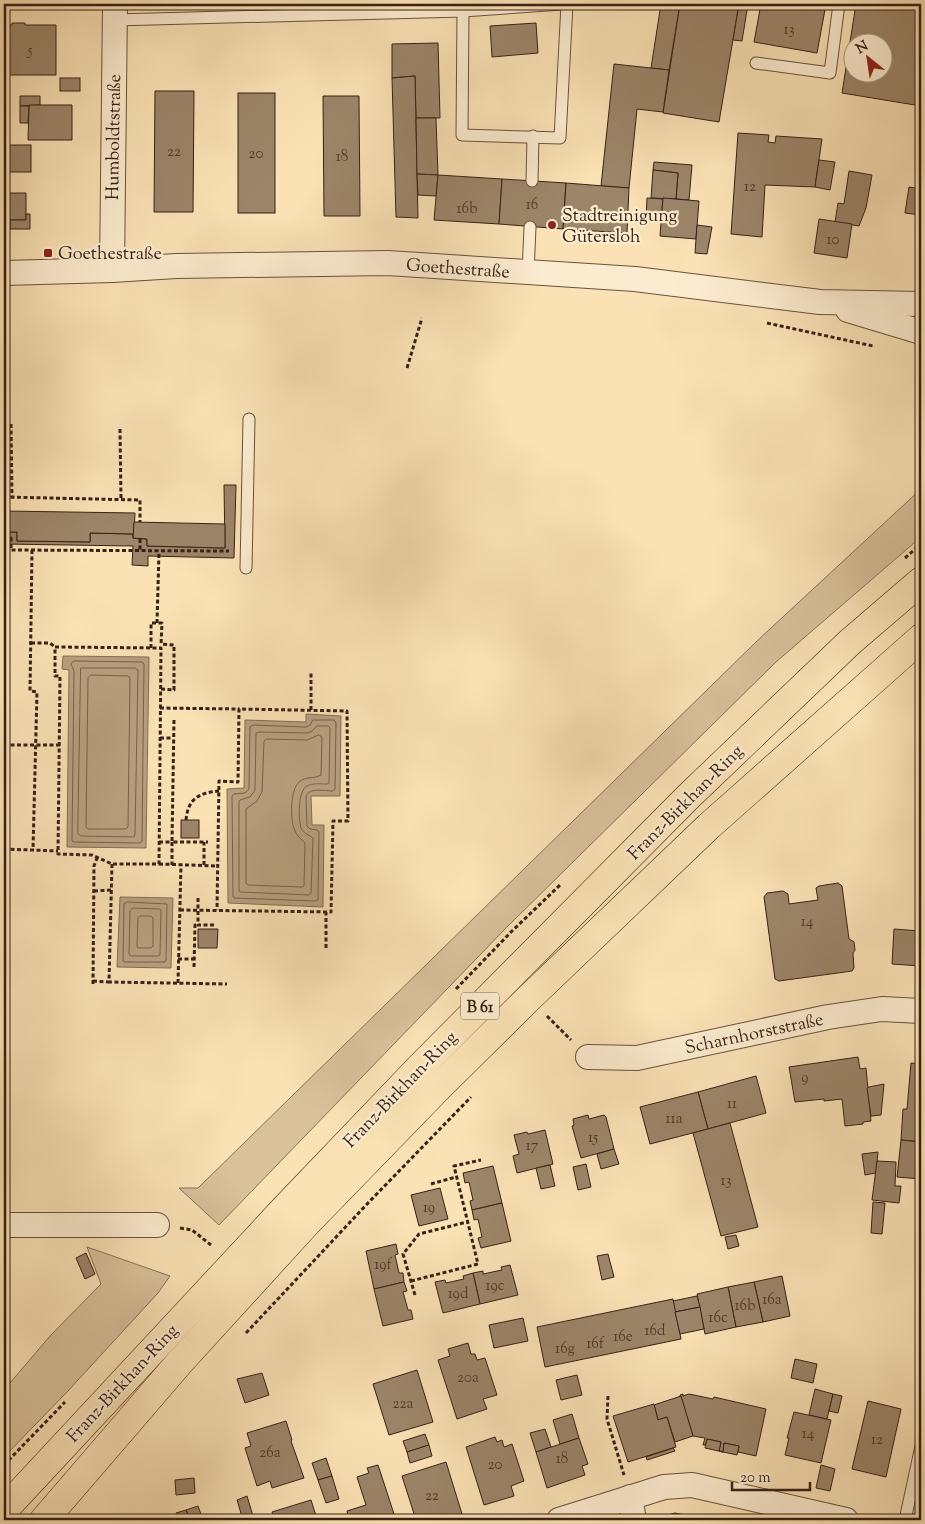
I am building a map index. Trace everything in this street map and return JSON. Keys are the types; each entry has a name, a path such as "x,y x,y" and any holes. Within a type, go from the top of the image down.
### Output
{"main road":[{"name":"Franz-Birkhan-Ring","path":"4,1510 272,1221 427,1060 689,796 850,642 921,581"},
{"name":"Franz-Birkhan-Ring","path":"44,1520 180,1362 306,1224 439,1087 539,1007 709,826 921,638"}],"street":[{"name":"Humboldtstraße","path":"112,270 115,12"},
{"name":"Goethestraße","path":"4,273 176,266 388,263 635,279 820,302 921,304"},
{"name":"Goethestraße","path":"820,302 921,332"},
{"name":"Scharnhorststraße","path":"588,1057 637,1058 828,1017 882,1009 921,1011"},
{"path":"4,1225 157,1225"},
{"path":"559,1520 664,1487 692,1485 846,1520"},
{"path":"630,1497 634,1520"}],"lane":[{"path":"115,12 463,11 562,4"},
{"path":"463,11 462,135 560,138 567,4"},
{"path":"756,63 830,74 839,4"},
{"path":"532,181 533,136"},
{"path":"528,273 530,227"},
{"path":"246,568 249,419"},
{"path":"905,1520 921,1446"}],"path":[{"path":"407,368 422,318"},
{"path":"761,321 873,346"},
{"path":"11,424 12,497"},
{"path":"120,428 120,499"},
{"path":"4,497 140,500 140,522"},
{"path":"4,538 11,538 11,550 247,551"},
{"path":"140,539 140,551"},
{"path":"32,550 30,691 37,692 33,850"},
{"path":"157,623 159,552"},
{"path":"151,648 152,623 162,623 159,864"},
{"path":"31,643 50,643 55,647 151,648 174,645 174,690 161,689"},
{"path":"55,647 55,676 60,676 58,851"},
{"path":"311,672 311,710"},
{"path":"160,708 347,710 348,821 333,821 331,912 180,910"},
{"path":"217,910 219,781 238,782 240,709"},
{"path":"172,865 174,720"},
{"path":"160,738 173,738"},
{"path":"4,745 60,746"},
{"path":"186,820 190,804 195,798 218,791"},
{"path":"159,842 186,840 206,842 204,865"},
{"path":"4,849 58,851 58,854 92,855 112,864 217,866"},
{"path":"97,858 94,866 93,982 227,984"},
{"path":"109,982 112,864"},
{"path":"178,982 181,864"},
{"path":"94,891 111,890"},
{"path":"198,898 198,925"},
{"path":"326,912 326,948"},
{"path":"194,967 195,925 214,925"},
{"path":"178,959 194,959"},
{"path":"539,1007 541,1024"},
{"path":"539,1007 588,1057"},
{"path":"240,1339 472,1095"},
{"path":"411,1281 478,1264 454,1166 481,1160"},
{"path":"431,1184 456,1177"},
{"path":"415,1295 403,1254 418,1234 467,1222"},
{"path":"157,1225 192,1230 211,1246"},
{"path":"608,1396 607,1419 630,1497"}],"shaded area":[{"path":"921,489 921,537 776,662 506,928 219,1225 179,1188 198,1188 757,641"},
{"path":"87,1247 170,1276 158,1293 4,1457 4,1390 50,1336 101,1284"}],"water":[{"path":"63,656 149,657 146,848 67,847 69,670 62,669"},
{"path":"306,714 341,716 340,796 311,796 312,825 324,825 323,907 228,903 227,789 244,788 245,720 306,722"},
{"path":"120,897 173,898 171,968 117,967"}],"building":[{"path":"661,4 680,4 669,70 651,68"},
{"path":"680,4 739,4 719,122 663,113"},
{"path":"739,4 748,4 742,41 733,40"},
{"path":"761,4 826,4 817,53 754,42"},
{"path":"856,4 921,4 921,106 842,93 844,82 892,82 892,32 852,32"},
{"path":"12,23 56,25 56,75 4,75 4,25 12,25"},
{"path":"536,23 538,53 492,57 490,26"},
{"path":"438,43 440,118 416,118 415,76 392,78 392,44"},
{"path":"614,64 669,70 663,112 637,109 629,188 601,186"},
{"path":"415,76 418,218 396,217 392,78"},
{"path":"60,78 80,78 80,91 60,91"},
{"path":"155,91 194,91 193,212 154,212"},
{"path":"238,93 275,93 275,213 238,213"},
{"path":"20,96 40,96 40,105 20,106"},
{"path":"323,96 359,96 360,216 324,216"},
{"path":"29,105 72,105 72,140 28,140"},
{"path":"20,106 29,106 28,123 20,123"},
{"path":"416,118 436,118 438,175 417,174"},
{"path":"738,133 769,135 768,142 775,143 776,136 822,139 815,187 765,185 762,237 731,234"},
{"path":"4,145 31,145 31,172 4,172"},
{"path":"819,160 835,162 830,190 815,187"},
{"path":"654,162 692,165 689,200 676,199 678,173 653,170"},
{"path":"653,170 678,173 676,199 651,198"},
{"path":"849,171 872,175 866,208 859,226 835,222 838,203 844,204"},
{"path":"417,174 438,175 436,196 418,195"},
{"path":"438,175 502,179 499,224 434,220"},
{"path":"502,179 566,183 563,229 499,224"},
{"path":"566,183 629,188 627,233 563,229"},
{"path":"909,187 921,189 921,215 905,213"},
{"path":"4,193 26,193 26,220 10,220 10,229 4,230"},
{"path":"647,198 663,199 661,220 646,219"},
{"path":"663,198 699,201 696,239 660,236"},
{"path":"26,214 30,214 30,229 10,229 10,220 26,220"},
{"path":"819,219 852,224 847,258 814,253"},
{"path":"697,225 712,227 707,254 695,253"},
{"path":"224,485 236,485 234,558 148,556 148,566 132,565 133,546 4,544 4,532 17,532 17,541 90,542 90,533 133,534 133,538 147,539 147,546 225,548"},
{"path":"4,511 135,513 134,534 90,533 90,542 17,541 17,532 4,532"},
{"path":"134,522 225,524 225,548 147,546 147,539 133,538"},
{"path":"181,820 199,820 199,838 181,838"},
{"path":"838,883 842,886 849,939 854,942 854,968 852,971 779,981 775,979 764,897 767,893 783,891 788,894 789,904 818,900 816,888"},
{"path":"198,929 218,929 217,948 198,948"},
{"path":"894,929 921,931 921,966 892,964"},
{"path":"858,1057 860,1069 866,1068 871,1121 845,1126 842,1099 795,1102 789,1067"},
{"path":"911,1063 921,1064 921,1142 901,1140 903,1109 907,1109"},
{"path":"756,1076 766,1113 708,1129 698,1092"},
{"path":"884,1084 881,1115 871,1116 867,1088"},
{"path":"698,1092 708,1129 650,1144 640,1107"},
{"path":"588,1115 589,1119 604,1115 606,1117 614,1149 581,1158 572,1126 574,1125 573,1119"},
{"path":"730,1123 758,1227 721,1236 693,1133"},
{"path":"545,1130 553,1164 517,1173 513,1156 519,1154 514,1135"},
{"path":"901,1140 921,1142 921,1179 897,1177"},
{"path":"614,1149 619,1164 601,1169 597,1154"},
{"path":"878,1152 876,1173 865,1175 862,1154"},
{"path":"877,1161 896,1162 895,1186 901,1186 899,1203 872,1200"},
{"path":"586,1164 591,1187 578,1190 573,1167"},
{"path":"550,1165 555,1186 541,1189 536,1168"},
{"path":"493,1166 502,1203 472,1210 470,1201 473,1200 469,1182 465,1183 463,1173"},
{"path":"440,1188 448,1219 419,1226 411,1195"},
{"path":"873,1202 885,1203 882,1234 871,1233"},
{"path":"502,1203 511,1241 481,1248 478,1238 482,1237 478,1219 474,1220 472,1210"},
{"path":"736,1235 739,1246 728,1249 725,1237"},
{"path":"396,1244 398,1254 395,1255 399,1273 403,1273 404,1282 374,1289 366,1251"},
{"path":"4,1250 8,1250 8,1286 4,1286"},
{"path":"86,1253 95,1274 85,1279 76,1258"},
{"path":"608,1254 614,1277 602,1280 597,1256"},
{"path":"510,1265 518,1295 480,1304 473,1273 483,1271 483,1274 502,1270 501,1267"},
{"path":"473,1273 480,1304 443,1313 435,1282 445,1280 446,1283 464,1279 463,1276"},
{"path":"782,1276 790,1316 763,1322 754,1282"},
{"path":"404,1282 407,1291 403,1292 408,1310 411,1310 413,1319 383,1326 374,1289"},
{"path":"754,1282 763,1322 736,1327 728,1287"},
{"path":"728,1287 736,1327 705,1334 697,1294"},
{"path":"697,1296 700,1307 675,1312 673,1301"},
{"path":"673,1299 681,1339 545,1367 537,1327"},
{"path":"700,1307 704,1329 680,1334 675,1312"},
{"path":"523,1318 528,1341 494,1348 489,1325"},
{"path":"468,1343 471,1354 475,1354 477,1360 485,1358 497,1395 483,1399 487,1409 457,1419 438,1360 450,1356 448,1349"},
{"path":"795,1359 817,1364 813,1383 791,1378"},
{"path":"417,1370 433,1422 389,1435 373,1384"},
{"path":"262,1373 269,1395 245,1403 237,1379"},
{"path":"577,1375 582,1395 561,1400 556,1380"},
{"path":"815,1389 833,1394 827,1419 809,1415"},
{"path":"683,1394 683,1396 689,1394 713,1399 714,1397 766,1409 756,1456 738,1452 739,1446 724,1443 723,1452 719,1451 721,1442 707,1439 706,1445 703,1445 705,1438 693,1436 680,1395"},
{"path":"833,1394 842,1396 838,1413 829,1411"},
{"path":"681,1396 693,1436 675,1442 667,1417 658,1420 654,1405"},
{"path":"868,1401 901,1409 886,1477 852,1469"},
{"path":"654,1404 658,1420 667,1417 676,1447 628,1462 613,1416"},
{"path":"794,1412 831,1420 821,1463 785,1455 789,1438 787,1438"},
{"path":"572,1414 579,1438 560,1444 553,1420"},
{"path":"286,1421 304,1478 272,1488 270,1481 257,1486 245,1448 251,1446 247,1433"},
{"path":"545,1429 551,1447 536,1452 530,1433"},
{"path":"425,1434 429,1445 407,1452 403,1441"},
{"path":"495,1437 497,1442 502,1440 504,1447 512,1444 524,1481 511,1486 514,1496 484,1505 466,1447"},
{"path":"579,1438 588,1464 582,1466 585,1475 547,1488 536,1452"},
{"path":"707,1439 721,1442 719,1451 721,1452 705,1448"},
{"path":"724,1443 739,1446 737,1455 723,1452"},
{"path":"429,1445 432,1456 410,1463 407,1452"},
{"path":"673,1448 675,1451 647,1460 646,1457"},
{"path":"326,1458 332,1476 318,1480 312,1463"},
{"path":"446,1462 462,1514 441,1520 416,1520 402,1476"},
{"path":"378,1465 396,1520 341,1520 340,1517 348,1515 347,1511 366,1505 357,1477 369,1473 367,1468"},
{"path":"821,1465 835,1469 830,1491 816,1488"},
{"path":"332,1476 339,1499 326,1503 318,1480"},
{"path":"194,1478 195,1493 176,1495 175,1480"},
{"path":"247,1496 253,1516 243,1520 237,1500"},
{"path":"311,1500 316,1520 275,1520 272,1512"},
{"path":"198,1506 203,1520 190,1520 186,1510"},
{"path":"186,1510 190,1520 178,1520 176,1513"},
{"path":"675,1513 702,1520 661,1520 664,1516"}],"place":[{"name":"Stadtreinigung Gütersloh","path":"552,225"},
{"name":"Goethestraße","path":"48,253"}]}
